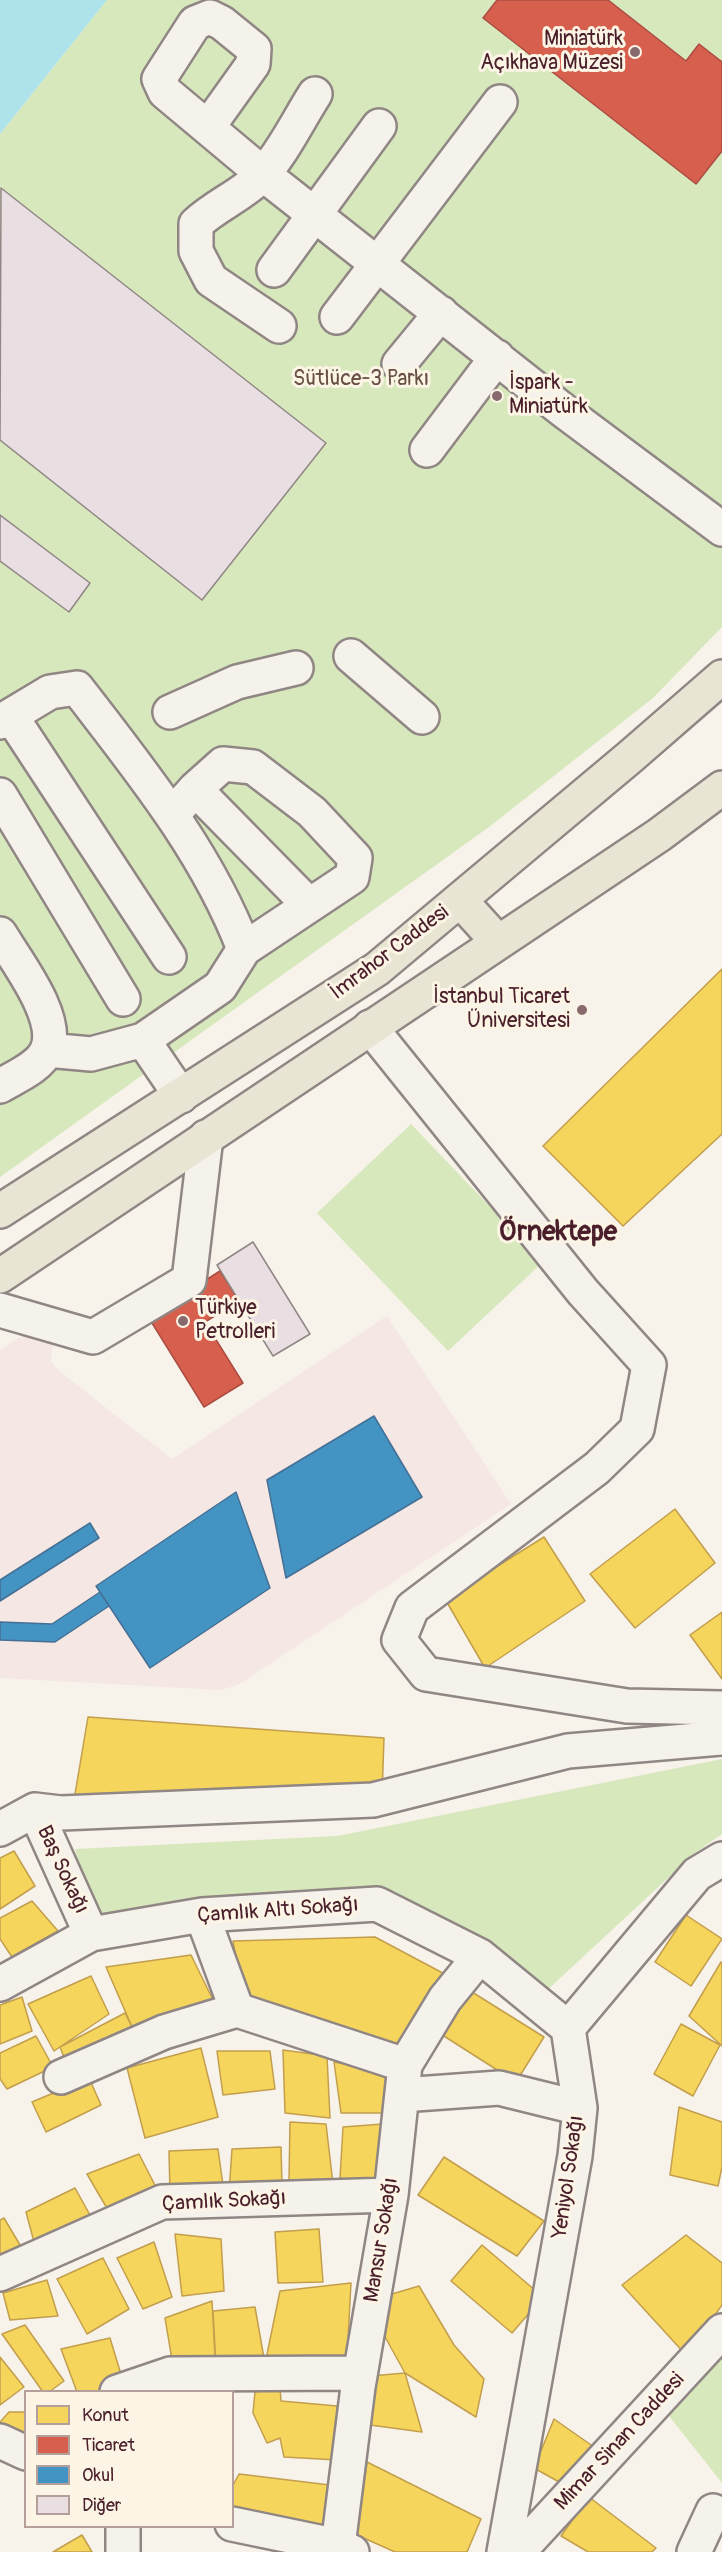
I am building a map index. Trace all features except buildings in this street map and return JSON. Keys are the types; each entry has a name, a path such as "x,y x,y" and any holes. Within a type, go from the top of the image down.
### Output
{"main road":[{"name":"İmrahor Caddesi","path":"0,1211 377,969 722,677"},
{"path":"0,1276 659,836 722,788"},
{"path":"460,900 498,942"}],"street":[{"path":"279,326 211,280 196,251 195,224 215,207 238,195 263,174 315,94"},
{"path":"337,317 500,102"},
{"path":"274,270 379,126"},
{"path":"208,127 263,174 378,264 722,529"},
{"path":"399,363 441,313"},
{"path":"427,450 497,357"},
{"path":"351,656 422,717"},
{"path":"170,712 237,682 296,668"},
{"path":"169,957 6,719 50,692 77,688 157,792 227,904 244,949"},
{"path":"47,1050 91,1054 143,1040 220,987 244,949 352,877 355,858 312,812 253,767 223,764 195,789 172,815"},
{"path":"195,789 309,905"},
{"path":"0,795 123,999"},
{"path":"0,934 49,1021 47,1050 30,1069 0,1086"},
{"path":"370,1027 583,1292 649,1365 637,1429 597,1468 412,1608 399,1640 426,1674 627,1706 722,1708"},
{"path":"143,1040 166,1078 181,1096"},
{"path":"0,1310 93,1337 189,1280 206,1137"},
{"path":"35,1810 61,1813 373,1800 568,1752 722,1738"},
{"name":"Baş Sokağı","path":"0,1829 35,1810 91,1934"},
{"path":"568,2028 697,1874 722,1859"},
{"name":"Çamlık Altı Sokağı","path":"0,1984 91,1934 202,1915 377,1904 480,1956 568,2028"},
{"path":"202,1915 237,2010"},
{"name":"Mansur Sokağı","path":"345,2549 360,2373 391,2195 403,2080 445,1999 480,1956"},
{"path":"61,2078 164,2032 237,2010 403,2080 499,2088 580,2108"},
{"name":"Yeniyol Sokağı","path":"504,2552 575,2156 580,2108 568,2028"},
{"name":"Çamlık Sokağı","path":"0,2274 162,2202 391,2195"},
{"name":"Mimar Sinan Caddesi","path":"518,2552 722,2331"},
{"path":"120,2390 170,2374 360,2373"},
{"path":"0,2440 24,2452"},
{"path":"694,2552 713,2511"},
{"path":"234,2524 345,2549"},
{"path":"123,2528 123,2552"}],"shaded area":[{"path":"387,1316 511,1504 238,1685 220,1690 0,1678 0,1350 25,1334 53,1337 51,1361 59,1371 172,1459"}],"green space":[{"name":"Sütlüce-3 Parkı","path":"107,0 722,0 722,627 653,698 489,827 0,1177 0,134"},
{"path":"411,1124 543,1262 448,1351 317,1213"},
{"path":"722,1759 722,1834 695,1853 543,1994 383,1901 92,1921 75,1849 337,1836"},
{"path":"722,2354 722,2483 669,2416"}],"water":[{"path":"0,0 107,0 0,134"}],"place":[{"name":"Miniatürk Açıkhava Müzesi","path":"635,52"},
{"name":"İspark - Miniatürk","path":"497,396"},
{"name":"İstanbul Ticaret Üniversitesi","path":"582,1010"},
{"name":"Türkiye Petrolleri","path":"183,1321"}],"district":[{"name":"Örnektepe","path":"558,1233"}]}
